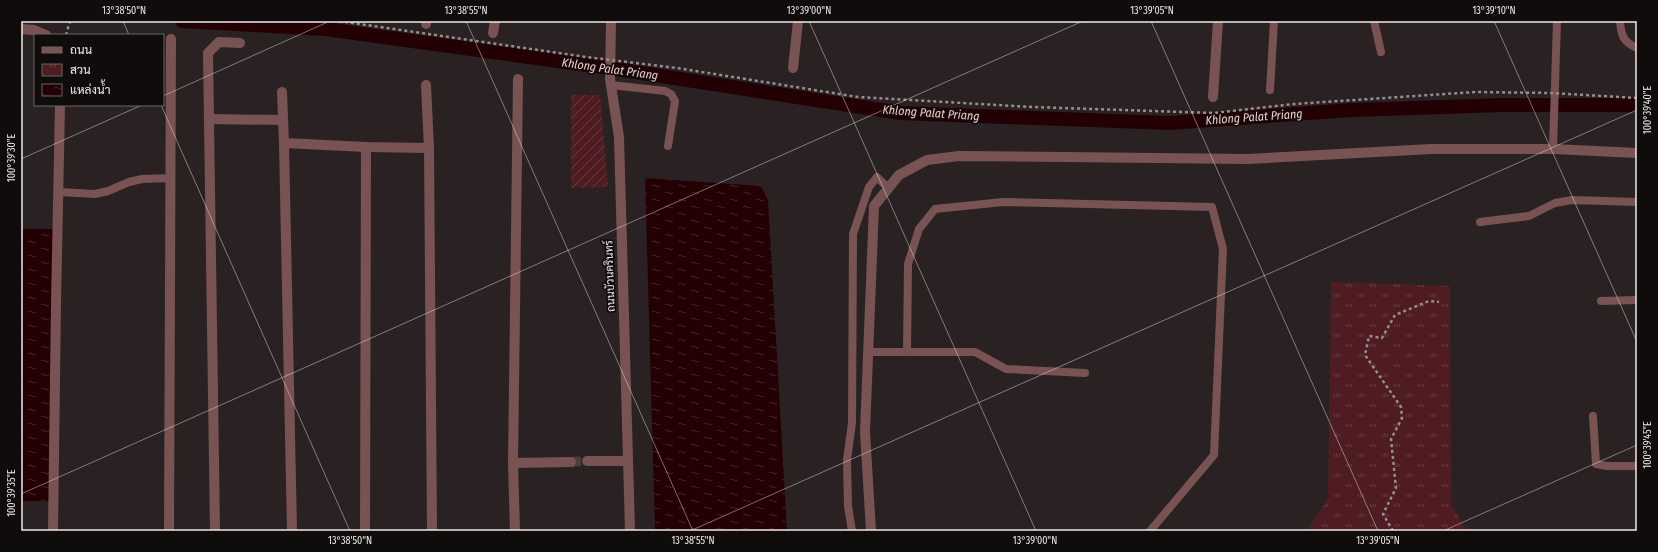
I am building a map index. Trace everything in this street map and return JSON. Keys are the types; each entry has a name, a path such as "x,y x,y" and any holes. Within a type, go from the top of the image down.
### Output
{"street":[{"path":"493,33 495,21"},
{"name":"ถนนบัวนครินทร์","path":"611,21 610,82 619,137 630,531"},
{"path":"792,68 798,21"},
{"path":"1213,97 1218,21"},
{"path":"21,29 34,30 44,34"},
{"path":"169,531 171,39"},
{"path":"215,531 208,53 219,42 240,43"},
{"path":"515,531 513,463 518,79"},
{"path":"426,85 429,148 432,531"},
{"path":"282,92 292,531"},
{"path":"53,531 60,106"},
{"path":"209,119 283,120"},
{"path":"284,143 429,148"},
{"path":"365,531 366,147"},
{"path":"871,531 865,432 874,206 899,175 927,160 959,156 1248,159 1431,149 1553,149 1637,153"},
{"path":"587,461 627,461"},
{"path":"513,463 571,462"}],"lane":[{"path":"1270,90 1274,21"},
{"path":"1374,21 1381,52"},
{"path":"1620,21 1621,34 1624,39 1629,44 1637,48"},
{"path":"1553,149 1555,22"},
{"path":"610,82 665,91 671,94 675,101 668,146"},
{"path":"852,531 848,506 847,460 852,423 853,234 869,187 877,176 888,188"},
{"path":"59,192 95,194 108,191 119,185 135,180 170,178"},
{"path":"1480,222 1530,216 1555,203 1572,200 1637,202"},
{"path":"907,352 908,264 919,229 935,209 1003,202 1212,207 1224,249 1214,455 1150,531"},
{"path":"1601,301 1637,300"},
{"path":"868,352 975,352 1006,368 1085,373"},
{"path":"1593,416 1596,464 1608,466 1637,466"}],"path":[{"path":"339,21 586,57 677,68 858,97 1214,113 1294,104 1475,92 1554,97 1637,98"},
{"path":"66,34 70,23"},
{"path":"1393,531 1383,514 1396,488 1391,439 1402,418 1401,407 1365,355 1369,336 1382,338 1395,315 1429,301 1439,302"}],"green space":[{"path":"571,95 600,95 608,187 571,188"},
{"path":"1331,282 1450,286 1451,505 1467,531 1306,531 1328,499"}],"water":[{"path":"645,178 761,186 768,200 787,531 655,531"},
{"path":"21,229 54,229 54,501 21,501"}],"waterway":[{"name":"Khlong Palat Priang","path":"182,21 325,29 616,69 900,113 1169,123 1352,110 1504,105 1637,105"}],"tunnel":[{"path":"571,462 587,461"}]}
